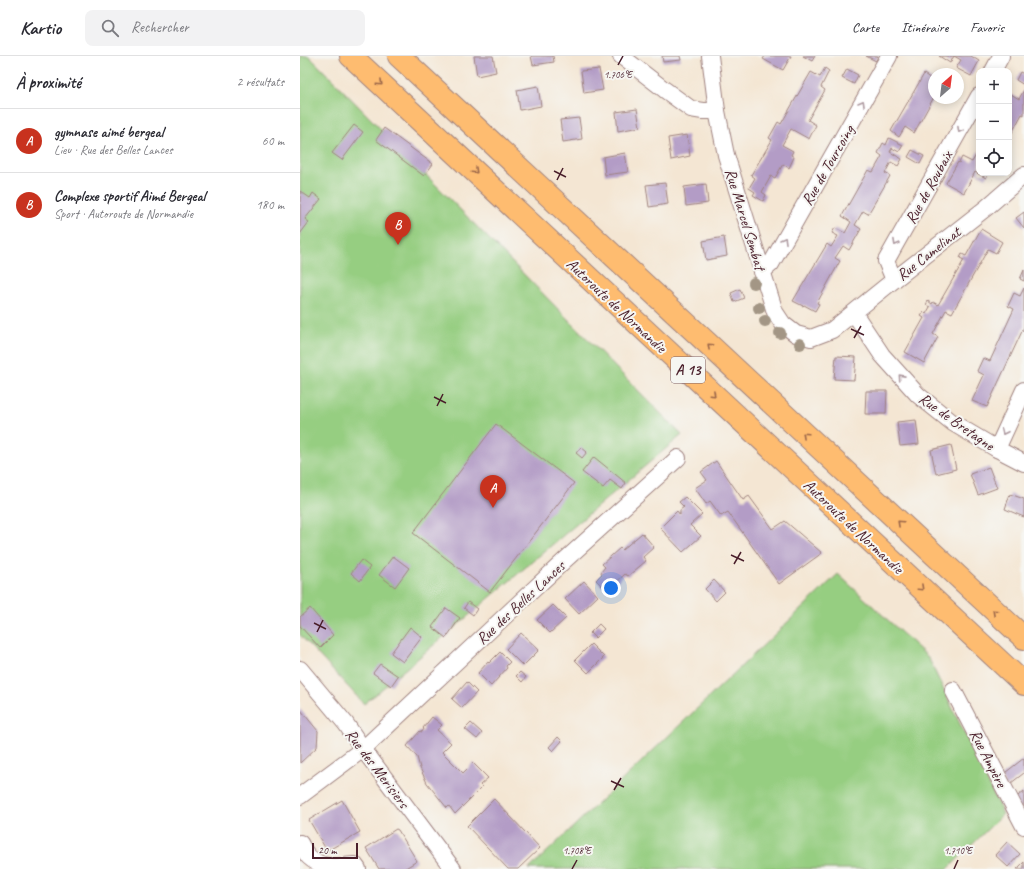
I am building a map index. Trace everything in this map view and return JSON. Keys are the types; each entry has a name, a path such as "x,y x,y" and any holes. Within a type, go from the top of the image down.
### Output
{"highway":[{"name":"Autoroute de Normandie","path":"351,56 1024,684"},
{"name":"Autoroute de Normandie","path":"399,56 1024,638"}],"street":[{"path":"621,56 692,109 703,111 717,110"},
{"name":"Rue de Tourcoing","path":"762,272 771,264 889,56"},
{"path":"995,68 1001,56"},
{"name":"Rue Marcel Sembat","path":"713,60 717,110 726,155 774,312 783,324 796,334 811,338 832,330"},
{"name":"Rue de Roubaix","path":"894,280 886,261 976,101"},
{"name":"Rue Camelinat","path":"832,330 986,208 1024,175"},
{"name":"Rue de Bretagne","path":"854,313 882,355 918,395 954,423 996,449 1024,463"},
{"path":"996,449 1024,390"},
{"name":"Rue des Belles Lances","path":"300,796 363,749 565,560 678,458"},
{"name":"Rue des Merisiers","path":"300,669 346,724 453,869"},
{"name":"Rue Ampère","path":"953,690 1024,826"},
{"path":"300,843 308,856 317,864 331,868 355,865 358,869"}],"green space":[{"path":"300,56 309,56 682,435 364,704 300,635"},
{"path":"838,574 928,657 1003,814 948,869 529,869"}],"building":[{"path":"474,56 493,56 496,72 477,76"},
{"path":"531,56 553,56 554,62 533,65"},
{"path":"662,56 680,56 681,60 663,62"},
{"path":"765,56 791,56 783,70 763,59"},
{"path":"803,56 815,56 812,61"},
{"path":"866,56 878,56 876,61"},
{"path":"939,56 954,56 950,63"},
{"path":"954,56 971,56 979,61 971,76 964,72 964,68 956,68 961,60"},
{"path":"825,68 829,71 821,87 825,90 808,120 816,125 809,139 791,129 782,145 793,151 791,155 794,157 789,168 783,164 775,178 771,176 762,192 766,195 763,201 753,195 755,192 749,188 755,178 751,175 772,140 769,138 778,122 781,124 811,72 820,77"},
{"path":"599,69 603,90 584,93 581,71"},
{"path":"847,69 858,75 854,84 842,78"},
{"path":"1020,72 1024,74 1024,85 1016,80"},
{"path":"924,74 928,77 928,104 930,104 914,133 905,127 899,137 891,131"},
{"path":"538,86 541,106 520,110 517,90"},
{"path":"1024,90 1024,115 1022,114 1012,132 1012,95 1019,99"},
{"path":"637,109 640,127 618,131 616,112"},
{"path":"579,118 582,139 563,142 560,120"},
{"path":"354,125 363,132 342,160 332,153"},
{"path":"384,128 433,164 424,176 376,140"},
{"path":"687,135 690,156 671,160 668,138"},
{"path":"889,138 903,145 899,152 892,148 890,152 902,159 898,166 891,162 885,173 890,176 878,197 868,214 863,211 855,225 861,229 849,250 843,246 835,258 840,261 817,303 819,304 815,311 793,301 827,244 831,247 838,236 832,233 835,228 845,233 851,222 842,216 868,170 873,172 882,156 878,153 883,143 886,145"},
{"path":"912,150 924,156 920,164 908,157"},
{"path":"625,153 628,172 605,175 603,157"},
{"path":"976,155 976,173 964,193 946,183 962,157 972,162"},
{"path":"665,183 668,204 649,207 646,185"},
{"path":"706,184 708,203 686,206 684,187"},
{"path":"300,191 310,198 313,193 321,199 305,219 309,222 300,234"},
{"path":"1024,212 1024,228 1016,218"},
{"path":"981,229 1002,242 996,253 988,249 952,313 946,310 933,334 938,337 924,363 905,352 924,318 921,316 924,312 926,314 930,307 926,305 928,301 932,304 933,302 938,305 964,260 960,258 962,254 966,256"},
{"path":"724,237 727,256 706,260 703,241"},
{"path":"1024,270 1024,281 1020,279"},
{"path":"1024,288 1024,327 987,407 972,401 984,375 977,371 983,358 990,361 1014,309 1008,306 1014,293 1020,296"},
{"path":"740,289 744,298 734,302 731,293"},
{"path":"836,356 856,357 854,380 834,379"},
{"path":"866,391 887,391 886,414 865,414"},
{"path":"916,420 919,444 900,446 897,422"},
{"path":"496,424 574,483 490,592 413,533"},
{"path":"951,445 956,469 936,474 931,450"},
{"path":"581,447 587,452 582,458 576,453"},
{"path":"594,457 626,483 622,489 610,480 603,488 582,472"},
{"path":"716,461 743,500 749,496 773,529 785,521 822,553 779,584 728,512 721,516 710,501 706,504 695,488 707,480 701,472"},
{"path":"989,467 997,488 978,495 970,474"},
{"path":"1010,494 1024,499 1024,517 1005,509"},
{"path":"685,497 702,514 690,525 701,536 683,552 660,528 677,511 680,515 680,510 684,507 679,502"},
{"path":"642,533 654,547 643,557 646,561 628,576 625,574 607,591 596,580 602,574 601,572 605,567 602,564 620,548 622,550"},
{"path":"393,556 409,568 395,587 379,575"},
{"path":"361,560 370,567 360,581 351,573"},
{"path":"714,580 725,592 716,601 705,589"},
{"path":"584,581 598,596 579,614 565,599"},
{"path":"468,602 477,609 473,615 464,608"},
{"path":"553,605 566,618 550,633 537,620"},
{"path":"310,608 333,635 320,648 300,626 300,617"},
{"path":"446,608 460,618 446,638 432,627"},
{"path":"599,624 604,629 595,638 590,633"},
{"path":"410,627 422,637 403,662 391,653"},
{"path":"521,633 539,650 523,666 506,649"},
{"path":"591,644 604,657 588,673 575,660"},
{"path":"500,652 510,662 506,666 507,668 491,686 478,673"},
{"path":"380,664 398,676 391,686 373,673"},
{"path":"520,672 526,677 522,682 516,676"},
{"path":"467,682 477,692 462,708 452,699"},
{"path":"300,709 318,731 317,747 300,763"},
{"path":"432,717 442,725 437,730 451,743 442,752 463,773 473,763 488,778 480,785 482,787 455,814 449,806 447,808 427,783 417,757 407,746 420,731 422,732 424,729 423,728"},
{"path":"471,723 482,733 477,739 465,729"},
{"path":"558,737 562,741 553,751 549,747"},
{"path":"1024,758 1024,773 1006,787 1001,776"},
{"path":"1024,791 1024,806 1018,810 1013,800"},
{"path":"494,799 540,848 518,869 508,869 467,826"},
{"path":"342,800 360,832 327,851 309,820"},
{"path":"396,829 417,861 404,869 379,869 366,848"},
{"path":"1007,842 1020,854 1008,867 995,855"},
{"path":"1024,862 1024,869 1017,869"}],"place":[{"name":"Complexe sportif Aimé Bergeal","path":"398,245"},
{"name":"gymnase aimé bergeal","path":"493,508"}]}
